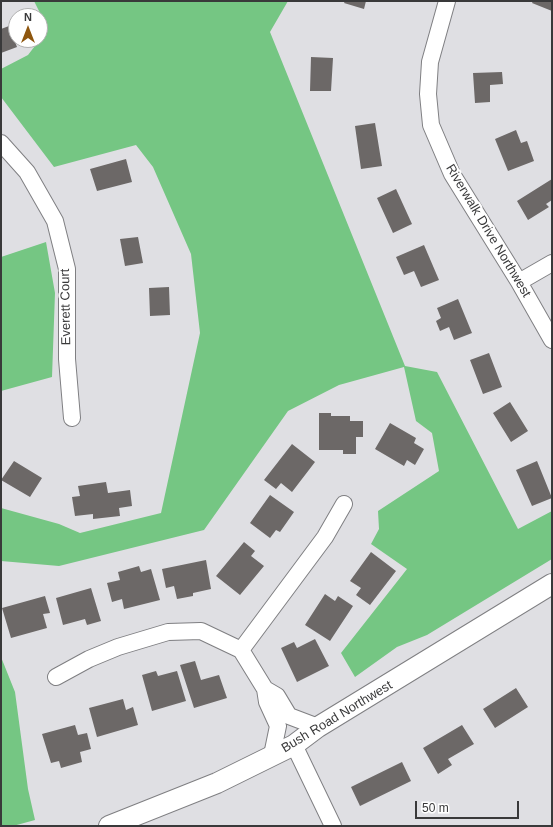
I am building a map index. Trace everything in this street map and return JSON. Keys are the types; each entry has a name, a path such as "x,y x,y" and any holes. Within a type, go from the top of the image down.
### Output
{"street":[{"name":"Riverwalk Drive Northwest","path":"448,1 430,62 428,94 431,125 452,174 519,282 552,340"},
{"name":"Everett Court","path":"1,143 27,172 55,221 67,269 67,360 72,418"},
{"path":"519,282 552,263"},
{"path":"241,650 326,537 344,504"},
{"name":"Bush Road Northwest","path":"109,826 216,783 294,744 552,584"},
{"path":"56,677 89,659 118,647 168,632 201,631 241,650 265,690 267,702 278,726 272,755"},
{"path":"265,690 277,696 289,716 318,728"},
{"path":"294,744 333,826"}],"green space":[{"path":"34,1 288,1 270,32 405,366 437,372 518,529 552,511 552,559 427,635 397,647 355,677 341,653 407,569 371,544 379,529 378,511 439,471 432,433 416,421 404,367 339,385 288,411 204,530 59,566 1,561 1,508 59,524 80,533 161,513 200,333 191,254 153,167 136,145 54,167 1,97 1,69 28,55 33,48 48,48 48,8 38,8"},
{"path":"46,242 55,293 52,377 1,391 1,257"},
{"path":"1,657 15,692 28,789 35,820 13,826 1,826"}],"building":[{"path":"345,1 366,1 364,9 344,3"},
{"path":"533,1 552,1 552,11 532,3"},
{"path":"8,26 8,48 14,48 1,53 1,29"},
{"path":"311,57 333,58 331,91 310,91"},
{"path":"502,72 503,84 490,85 490,102 475,103 473,73"},
{"path":"375,123 382,166 361,169 355,126"},
{"path":"516,130 521,143 527,141 534,161 508,171 495,139"},
{"path":"126,159 132,182 97,191 90,169"},
{"path":"552,179 552,200 546,204 549,207 528,220 517,201"},
{"path":"396,189 412,224 393,233 377,198"},
{"path":"138,237 143,263 125,266 120,239"},
{"path":"424,245 439,280 421,287 414,271 404,275 396,257"},
{"path":"169,287 170,315 150,316 149,288"},
{"path":"458,299 472,333 454,340 449,327 440,331 436,321 441,318 437,308"},
{"path":"489,353 502,387 483,394 470,360"},
{"path":"510,402 528,431 511,442 493,413"},
{"path":"319,413 331,413 331,416 350,416 350,421 363,421 363,437 356,437 356,454 343,454 343,450 319,450"},
{"path":"390,423 416,438 414,443 424,449 415,465 407,460 404,466 375,449"},
{"path":"292,444 315,462 292,492 281,483 276,489 264,480"},
{"path":"14,461 42,478 30,497 1,480"},
{"path":"537,461 552,498 532,506 516,470"},
{"path":"106,482 108,493 130,490 132,506 119,508 120,516 93,519 93,514 75,516 72,497 80,496 78,486"},
{"path":"270,495 294,512 280,532 276,530 270,538 250,523"},
{"path":"244,542 255,551 251,556 264,566 240,595 216,576"},
{"path":"371,552 396,571 370,605 356,595 361,588 350,581"},
{"path":"206,560 211,589 193,593 193,596 177,599 174,586 166,588 162,569"},
{"path":"139,566 141,572 151,569 160,600 124,609 122,599 112,602 107,583 120,580 118,572"},
{"path":"91,588 101,621 87,625 85,619 63,625 56,598"},
{"path":"325,594 335,601 338,596 353,606 330,641 305,625"},
{"path":"45,596 50,613 43,614 47,628 11,638 2,608"},
{"path":"315,639 329,666 297,682 281,648 294,642 297,648"},
{"path":"195,661 201,680 219,675 227,698 194,708 180,665"},
{"path":"156,671 158,676 177,671 186,701 152,711 142,675"},
{"path":"516,688 528,707 495,728 483,709"},
{"path":"123,699 126,710 133,707 138,725 97,737 89,708"},
{"path":"75,725 78,735 87,733 91,749 80,752 82,762 61,768 59,761 51,763 42,734"},
{"path":"462,725 474,744 448,759 452,765 438,774 423,748"},
{"path":"402,762 411,781 360,806 351,787"}]}
